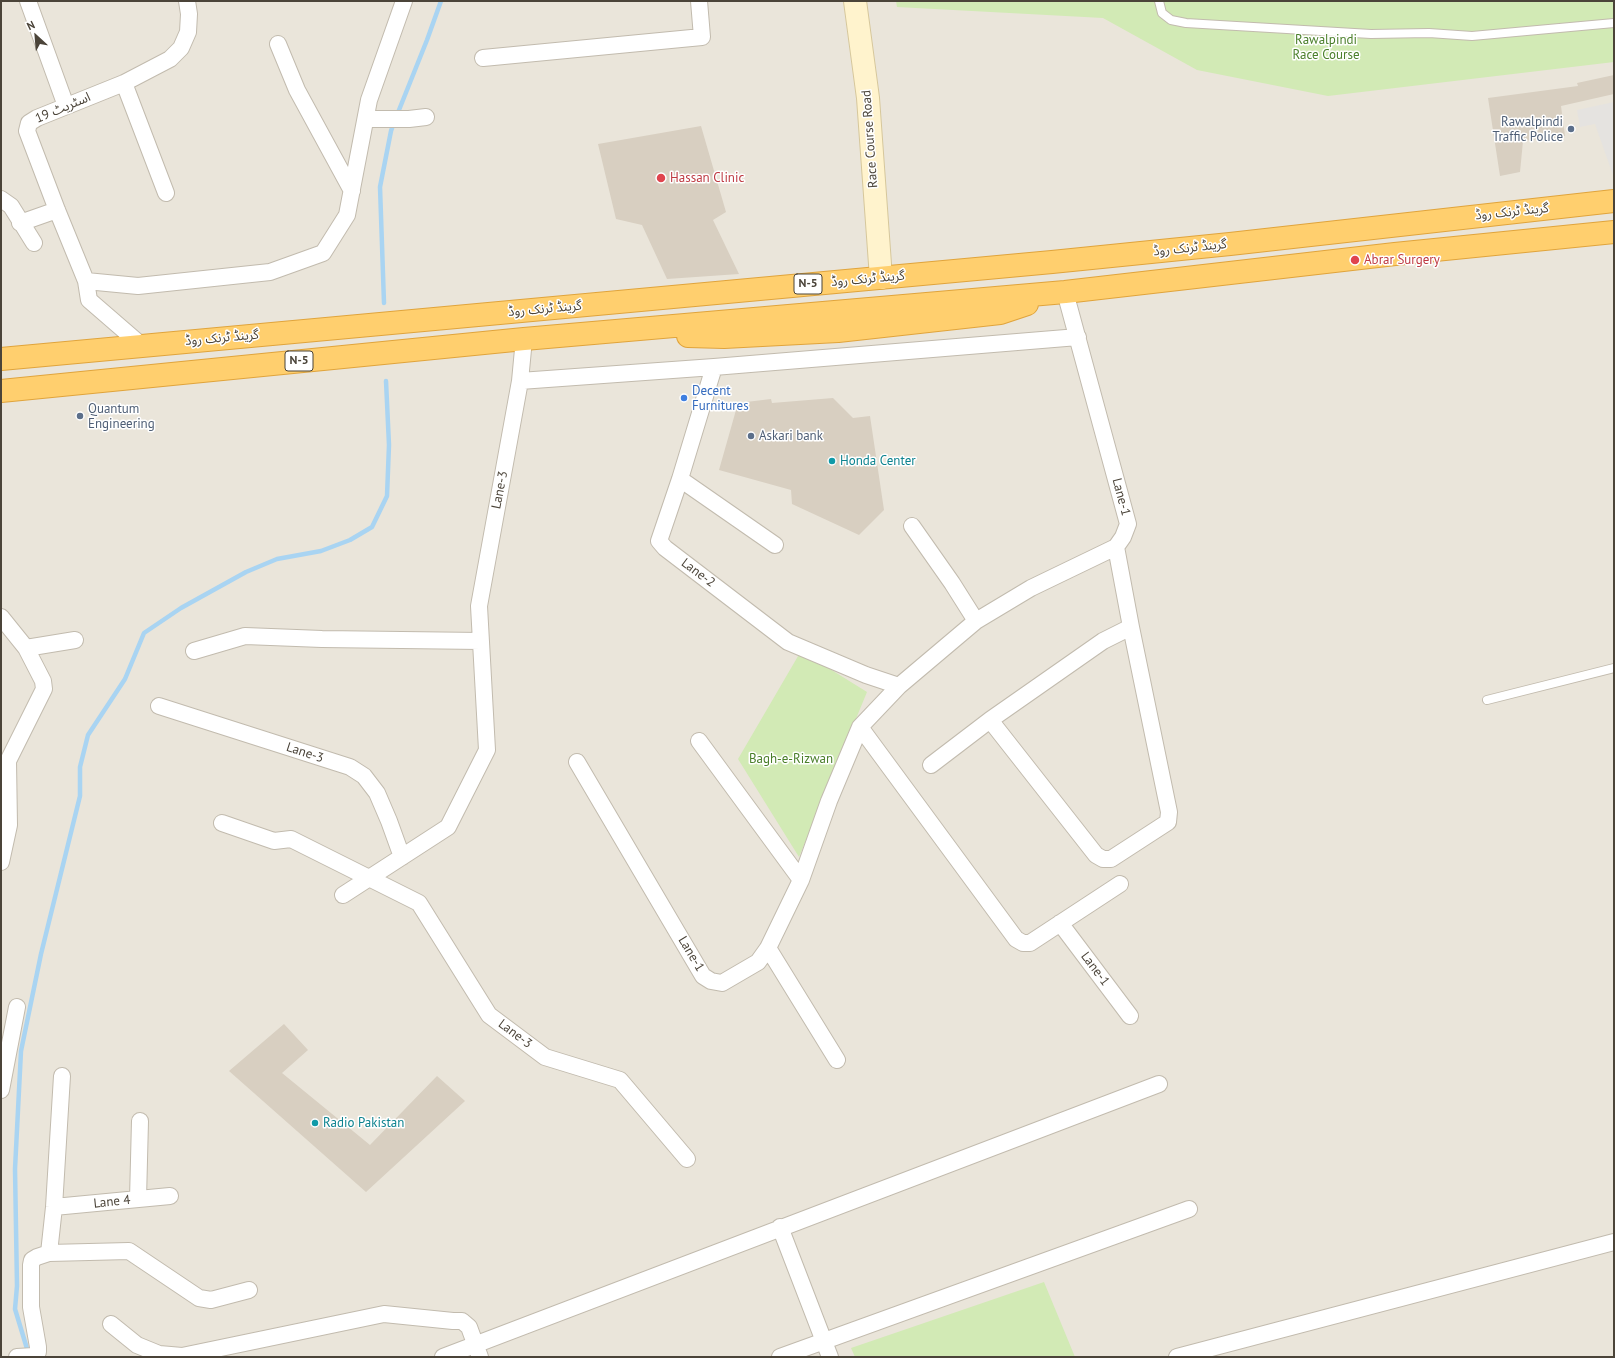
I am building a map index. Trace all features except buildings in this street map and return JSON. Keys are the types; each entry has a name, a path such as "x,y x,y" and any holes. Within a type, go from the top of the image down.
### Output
{"highway":[{"name":"گرینڈ ٹرنک روڈ","path":"1,359 881,278 1230,244 1614,201"},
{"name":"N-5","path":"1,391 524,339 1065,292 1395,254 1614,232"},
{"path":"881,278 884,307"},
{"name":"N-5","path":"597,333 724,337 838,331 1000,313 1065,292"}],"street":[{"path":"28,1 66,106"},
{"name":"اسٹریٹ 19","path":"141,345 89,300 86,281 27,131 29,123 37,118 124,83 170,59 181,48 188,32 189,14 187,1"},
{"path":"86,281 138,286 270,272 323,253 347,215 369,100 404,1"},
{"path":"483,58 702,37 699,1"},
{"name":"Race Course Road","path":"854,1 868,98 881,278"},
{"path":"278,44 297,90 352,192"},
{"path":"124,83 166,193"},
{"path":"366,119 426,118"},
{"path":"1,199 10,206 34,244"},
{"path":"20,223 57,210"},
{"name":"Lane-1","path":"577,762 703,976 711,981 722,982 758,962 768,948 801,880 829,801 860,727 899,686 976,621 1031,588 1116,547 1123,537 1128,524 1065,292"},
{"path":"520,381 714,368 1078,337"},
{"name":"Lane-3","path":"343,895 448,827 487,750 479,606 520,381 524,339"},
{"name":"Lane-2","path":"714,368 680,479 658,541 665,548 788,642 866,675 899,686"},
{"path":"680,479 775,545"},
{"path":"912,526 952,583 976,621"},
{"path":"990,720 1096,855 1103,859 1111,859 1168,822 1169,812 1116,547"},
{"path":"1,617 26,648 43,681 44,689 8,761 9,825 2,846 1,862"},
{"path":"931,764 990,720 1103,641 1131,627"},
{"path":"194,651 245,636 322,639 481,641"},
{"path":"26,648 75,640"},
{"name":"Lane-3","path":"159,706 350,767 364,776 377,793 402,857"},
{"path":"860,727 1016,939 1022,943 1030,943 1120,884"},
{"path":"699,741 801,880"},
{"path":"222,823 274,841 291,839 369,877"},
{"name":"Lane-3","path":"369,877 420,904 489,1015 545,1057 620,1080 686,1159"},
{"name":"Lane-1","path":"1060,923 1130,1016"},
{"path":"768,948 837,1060"},
{"path":"1,1090 17,1007"},
{"path":"49,1254 54,1207 62,1076"},
{"path":"443,1357 478,1351 780,1227 1159,1084"},
{"path":"138,1199 140,1121"},
{"name":"Lane 4","path":"54,1207 170,1196"},
{"path":"780,1357 1189,1209"},
{"path":"780,1227 830,1357"},
{"path":"1177,1357 1211,1353 1614,1242"},
{"path":"17,1357 34,1356 38,1352 31,1306 31,1265 32,1260 37,1257 49,1254 129,1251 199,1298 205,1300 211,1300 250,1290"},
{"path":"112,1324 137,1345 159,1354 182,1356 384,1314 453,1321 462,1320 469,1327 478,1351"}],"lane":[{"path":"1159,1 1162,13 1171,20 1186,23 1363,34 1429,33 1472,36 1614,23"},
{"path":"1487,700 1614,668"}],"shaded area":[{"path":"1,1 1614,1 1614,1357 1,1357"},
{"path":"1614,102 1613,175 1595,124 1580,127 1577,110"}],"green space":[{"name":"Rawalpindi Race Course","path":"896,1 1614,1 1614,62 1328,96 1197,70 1103,18 897,7"},
{"name":"Bagh-e-Rizwan","path":"801,651 867,692 799,857 738,759"},
{"path":"1044,1282 1075,1357 855,1357 851,1348"}],"waterway":[{"path":"397,115 441,1"},
{"path":"384,303 380,187 394,122"},
{"path":"28,1352 15,1309 17,1286 15,1169 21,1051 41,954 80,796 80,767 88,735 125,679 144,633 181,608 246,572 277,559 321,551 350,540 372,527 387,496 389,445 386,381"}],"place":[{"name":"Rawalpindi Traffic Police","path":"1571,129"},
{"name":"Hassan Clinic","path":"661,178"},
{"name":"Abrar Surgery","path":"1355,260"},
{"name":"Decent Furnitures","path":"684,398"},
{"name":"Quantum Engineering","path":"80,416"},
{"name":"Askari bank","path":"751,436"},
{"name":"Honda Center","path":"832,461"},
{"name":"Radio Pakistan","path":"315,1123"}]}
